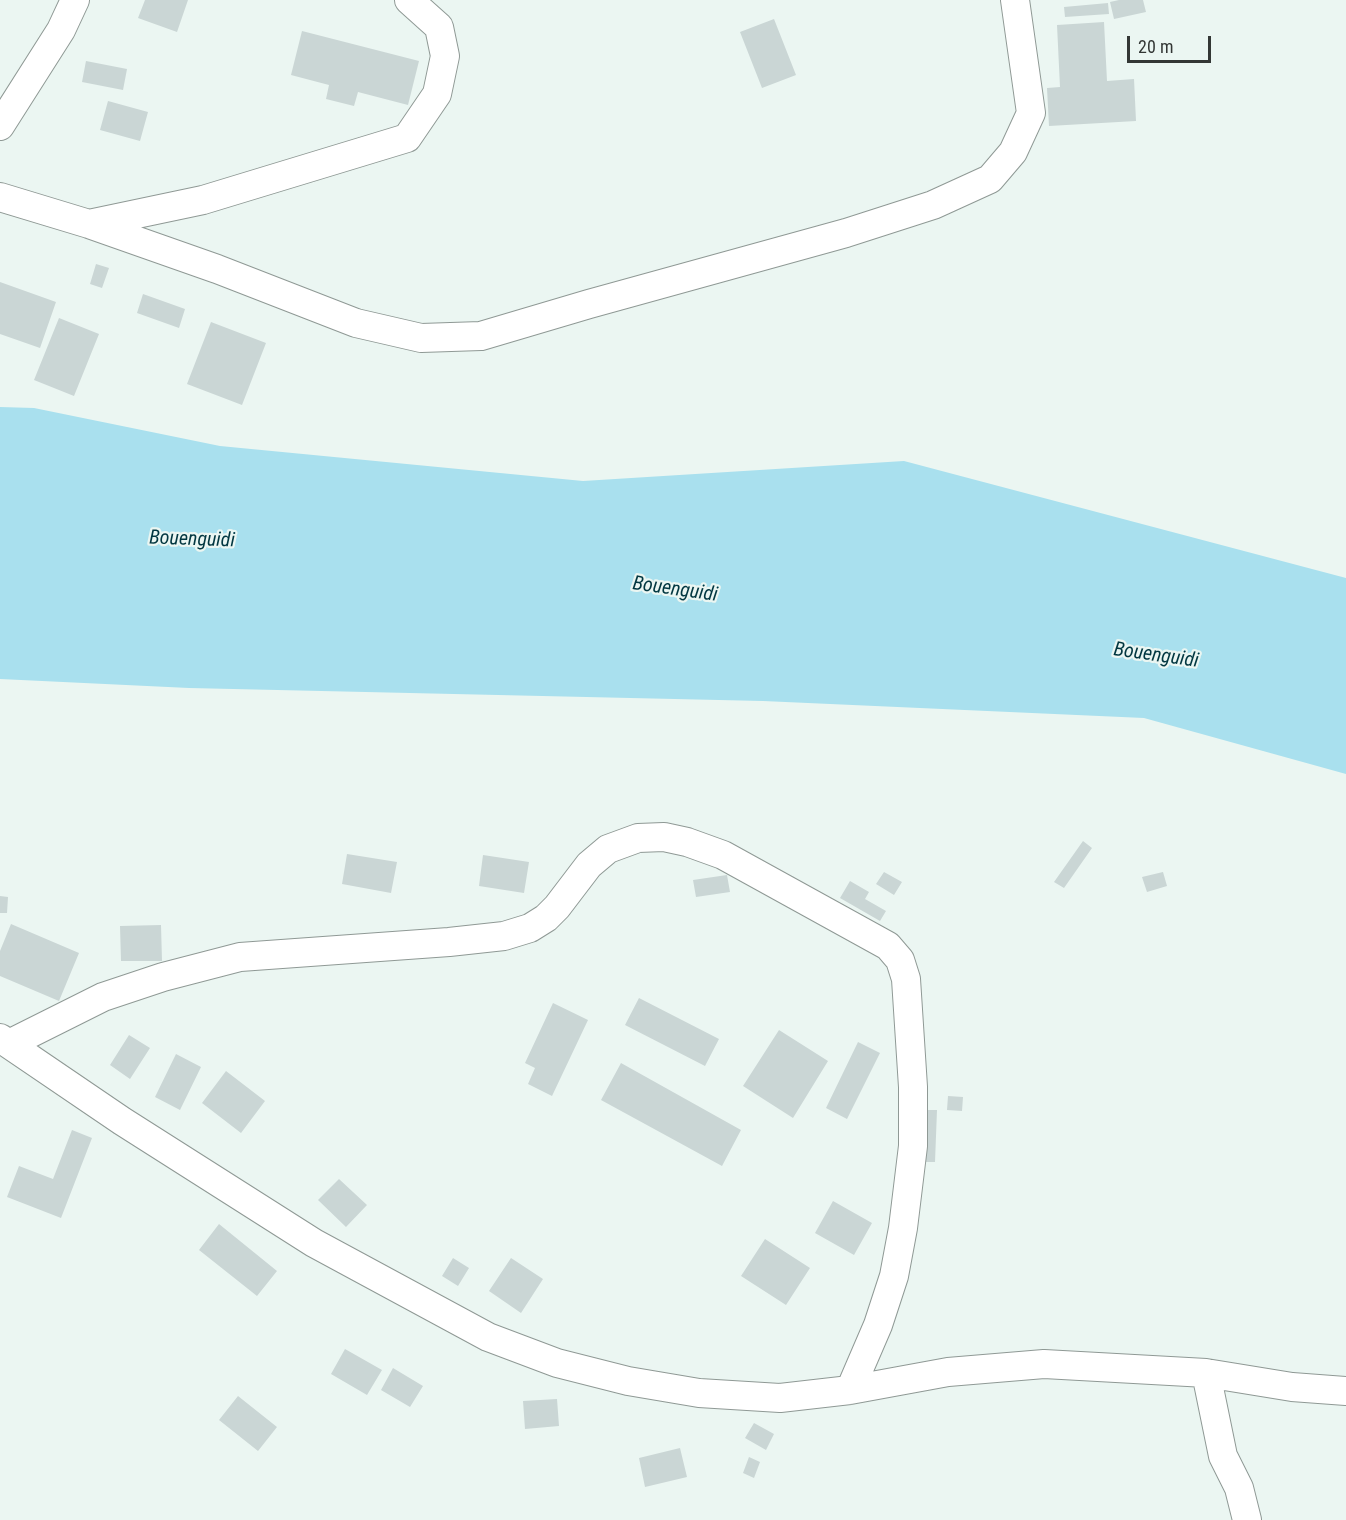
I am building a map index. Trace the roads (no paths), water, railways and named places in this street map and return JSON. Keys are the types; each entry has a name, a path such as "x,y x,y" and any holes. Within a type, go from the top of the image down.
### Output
{"street":[{"path":"0,126 61,30 75,0"},
{"path":"89,225 203,200 407,138 437,94 445,56 439,27 409,0"},
{"path":"0,197 217,269 356,323 421,338 481,336 846,233 933,205 990,179 1013,152 1031,113 1015,0"},
{"path":"4,1041 103,997 163,977 240,957 471,940 504,936 530,928 546,918 557,907 589,865 608,849 638,838 664,837 687,842 723,855 888,946 900,960 906,979 912,1076 913,1146 903,1228 894,1276 878,1325 850,1390"},
{"path":"4,1041 314,1243 488,1337 557,1363 628,1381 699,1393 780,1398 850,1390 948,1372 1044,1364 1206,1373 1292,1387 1346,1391"},
{"path":"1206,1373 1223,1456 1239,1488 1247,1520"}],"water":[{"name":"Bouenguidi","path":"0,407 34,408 220,446 583,481 904,461 1346,578 1346,774 1144,718 763,701 189,688 0,679"}]}
